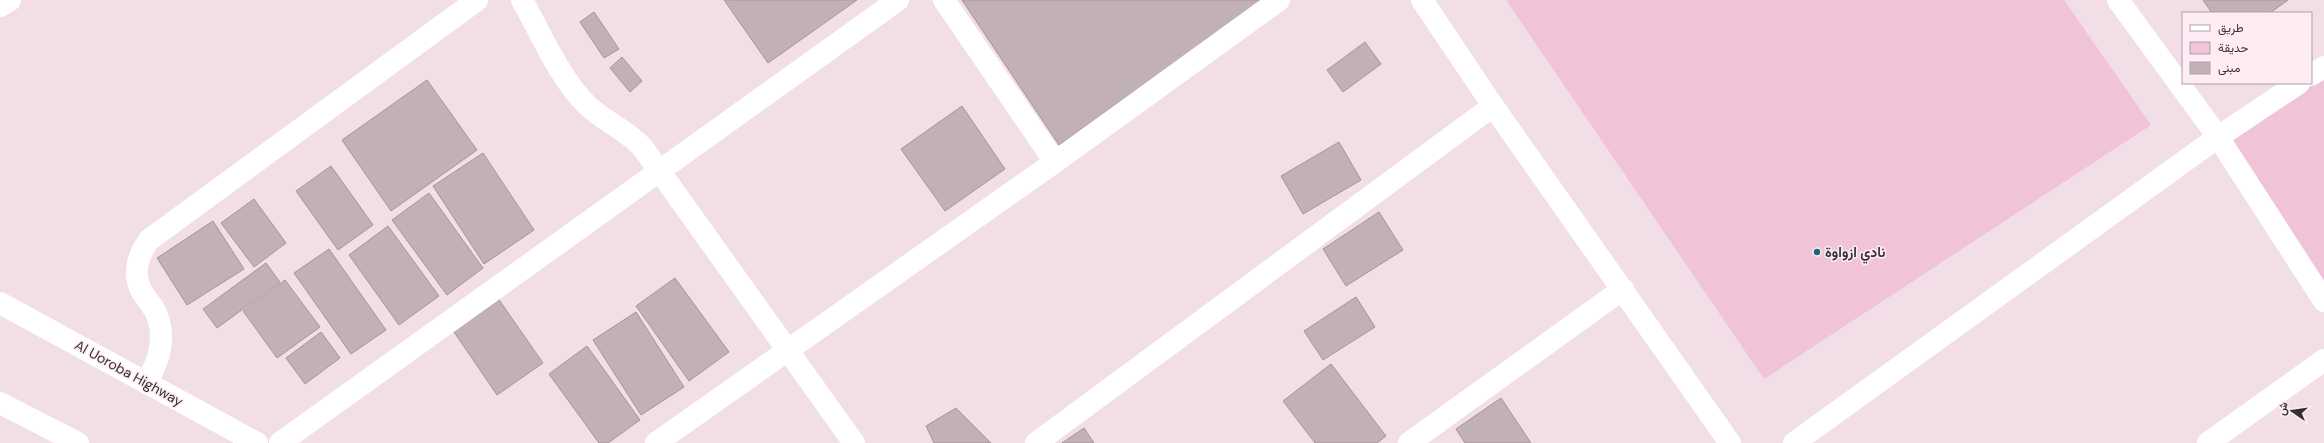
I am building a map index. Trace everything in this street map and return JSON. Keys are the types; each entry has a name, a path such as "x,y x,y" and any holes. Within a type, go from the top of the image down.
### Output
{"main road":[{"path":"0,6 10,0"},
{"path":"146,383 159,357 161,343 157,315 142,291 137,279 137,264 141,251 149,240 478,0"},
{"path":"522,0 566,78 580,98 599,115 632,136 659,170 854,443"},
{"path":"280,443 898,0"},
{"path":"944,0 1055,162"},
{"path":"656,443 1055,162 1279,0"},
{"path":"1422,0 1493,106 1730,443"},
{"path":"2118,0 2218,137 2324,301"},
{"path":"2312,74 2324,67"},
{"path":"1794,443 2218,137 2298,84"},
{"path":"1036,443 1493,106"},
{"path":"1409,443 1623,289"},
{"name":"Al Uoroba Highway","path":"0,303 258,443"},
{"path":"2208,443 2324,360"},
{"path":"0,403 78,443"}],"green space":[{"name":"نادي ازواوة","path":"1506,0 2064,0 2151,125 1764,379"},
{"path":"2324,67 2324,301 2218,137 2298,84 2312,84 2312,75"}],"building":[{"path":"724,0 857,0 768,63"},
{"path":"962,0 1262,0 1059,145"},
{"path":"2203,0 2288,0 2271,12 2211,12"},
{"path":"594,12 619,49 604,58 580,22"},
{"path":"1365,42 1381,64 1343,92 1327,70"},
{"path":"622,57 642,81 630,92 610,68"},
{"path":"427,80 477,150 391,211 342,140"},
{"path":"962,106 1005,169 945,211 901,149"},
{"path":"1339,142 1361,180 1303,214 1281,176"},
{"path":"483,153 534,230 484,264 433,186"},
{"path":"331,166 373,225 338,250 296,191"},
{"path":"429,193 483,268 447,295 392,220"},
{"path":"254,199 286,243 254,267 221,223"},
{"path":"1379,212 1403,250 1346,286 1323,249"},
{"path":"213,221 244,269 187,305 157,258"},
{"path":"388,226 439,296 399,325 349,255"},
{"path":"329,249 386,330 351,354 294,273"},
{"path":"266,263 280,282 217,328 203,309"},
{"path":"675,278 729,352 689,381 636,306"},
{"path":"285,280 320,327 277,358 243,311"},
{"path":"495,294 543,363 497,395 450,326"},
{"path":"1356,297 1375,327 1323,360 1304,331"},
{"path":"636,312 684,387 641,415 593,340"},
{"path":"321,332 340,358 305,384 286,358"},
{"path":"587,346 640,420 608,443 599,443 549,374"},
{"path":"1331,364 1386,436 1377,443 1315,443 1283,401"},
{"path":"1501,398 1531,443 1465,443 1456,429"},
{"path":"956,408 991,443 934,443 926,426"},
{"path":"1084,428 1094,443 1062,443"}],"place":[{"name":"نادي ازواوة","path":"1817,252"}]}
